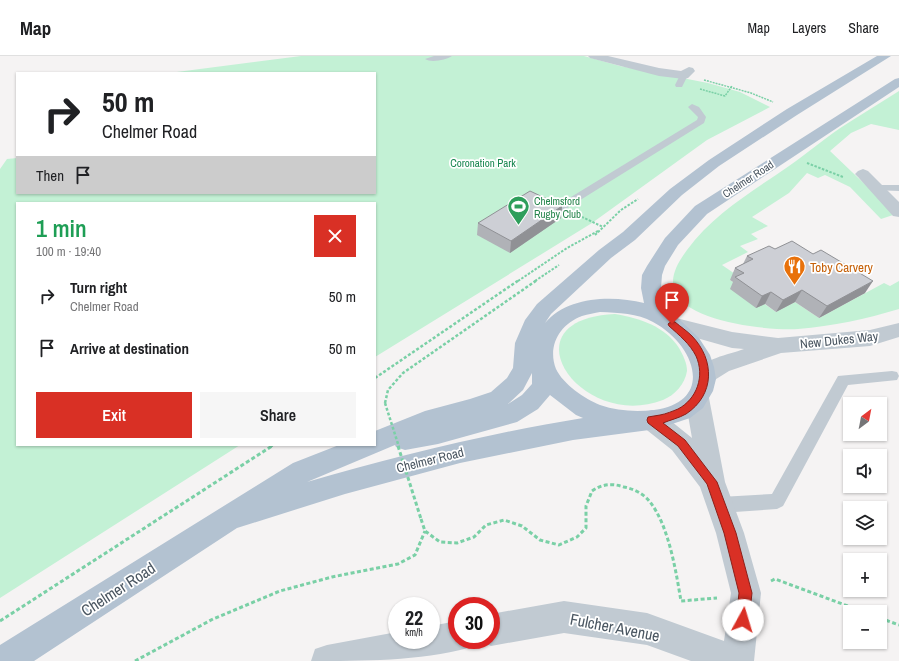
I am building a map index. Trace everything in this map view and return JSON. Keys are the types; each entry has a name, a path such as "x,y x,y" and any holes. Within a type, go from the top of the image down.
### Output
{"main road":[{"path":"830,88 878,56"},
{"name":"Chelmer Road","path":"376,441 434,418 473,408 500,398 515,384 524,368 526,343 532,325 544,309 605,254 629,236 676,192 714,163 830,88 885,56"},
{"name":"Chelmer Road","path":"664,319 651,288 652,275 662,254 700,210 899,82"},
{"name":"Chelmer Road","path":"376,443 438,434 509,415 530,402 544,386 542,347 546,332 593,285 616,258 629,236"},
{"name":"Chelmer Road","path":"230,517 318,490 435,458 538,436 661,419 682,411 697,398 703,387 705,376 701,357 690,340 664,319 630,307 609,304 582,308 570,312 556,321"},
{"name":"Chelmer Road","path":"543,362 550,379 564,394 584,408 608,417 642,421"},
{"name":"Chelmer Road","path":"5,661 302,471 364,446"}],"street":[{"path":"594,56 684,77"},
{"path":"863,174 899,212"},
{"name":"New Dukes Way","path":"664,319 732,340 778,346 870,338 899,330"},
{"name":"New Dukes Way","path":"705,376 722,365 778,346"},
{"path":"697,398 716,493 730,533 746,593 737,661"},
{"path":"642,421 681,443 716,493"},
{"name":"Fulcher Avenue","path":"500,628 564,617 647,629 737,661"},
{"path":"327,661 448,639"}],"lane":[{"path":"429,58 448,56"},
{"path":"559,208 701,121 702,117 696,109 692,107"},
{"path":"878,190 899,188"},
{"path":"716,493 777,501 843,380 892,376"}],"path":[{"path":"684,77 732,86 777,103"},
{"path":"700,89 725,96 732,86"},
{"path":"786,154 878,190"},
{"path":"376,377 567,248 602,228 559,208"},
{"path":"135,661 213,619 280,591 332,577 398,564 415,555 425,531 385,403 388,390 403,373 561,265"},
{"path":"0,621 271,446"},
{"path":"425,531 440,542 457,543 474,537 486,525 504,520 522,526 540,540 559,545 577,537 586,528 586,506 592,491 604,484 624,486 650,501 659,519 676,573 681,600 721,598"},
{"path":"765,584 775,579 845,605"},
{"path":"887,621 899,625"}],"green space":[{"name":"Coronation Park","path":"301,56 584,56 620,66 708,83 740,92 770,107 707,140 592,223 376,356 376,202 16,202 16,446 238,446 0,598 0,169 7,159 16,158 16,194 376,194 376,72 177,72"},
{"path":"899,91 899,130 871,124 851,133 830,151 896,214 881,219 850,187 825,175 818,178 807,173 789,193 752,217 768,226 751,234 758,239 740,246 748,252 722,265 738,276 730,280 776,312 795,302 819,318 884,283 890,286 899,281 899,309 837,324 811,328 785,329 749,326 710,317 693,309 681,300 674,289 674,273 687,250 709,225 734,204 833,133"},
{"path":"615,314 651,324 673,340 679,348 686,362 687,371 682,385 672,395 663,400 633,406 605,401 582,388 566,371 559,352 564,334 582,320"}],"building":[{"path":"530,191 562,206 511,241 478,223"},
{"name":"Toby Carvery","path":"792,241 813,254 821,250 873,281 827,306 802,290 783,300 771,292 762,296 735,277 744,273 735,268 753,259 747,256 769,246 775,249"}],"place":[{"name":"Chelmsford Rugby Club","path":"519,226"},
{"name":"Toby Carvery","path":"795,286"}],"route":[{"path":"672,324 690,340 701,357 705,376 703,387 697,398 682,411 661,419 652,420 681,443 712,482 730,533 746,593 743,620"}]}
